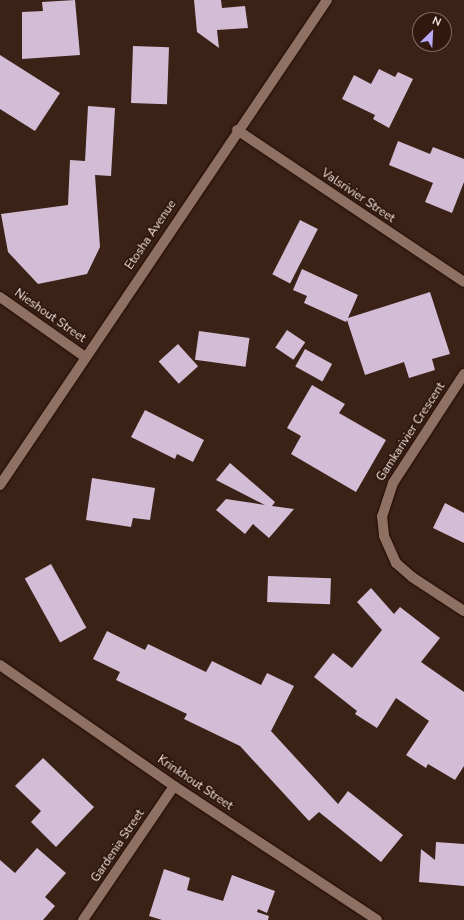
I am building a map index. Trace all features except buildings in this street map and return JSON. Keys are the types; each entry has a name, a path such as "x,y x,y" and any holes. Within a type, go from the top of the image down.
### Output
{"street":[{"name":"Etosha Avenue","path":"0,486 237,130 327,0"},
{"name":"Valsrivier Street","path":"237,130 464,282"},
{"name":"Nieshout Street","path":"0,297 86,357"},
{"name":"Gamkarivier Crescent","path":"464,374 393,483 382,516 384,536 396,563 412,577 464,610"},
{"name":"Krinkhout Street","path":"0,665 174,786 377,920"},
{"name":"Gardenia Street","path":"83,920 174,786"}]}
